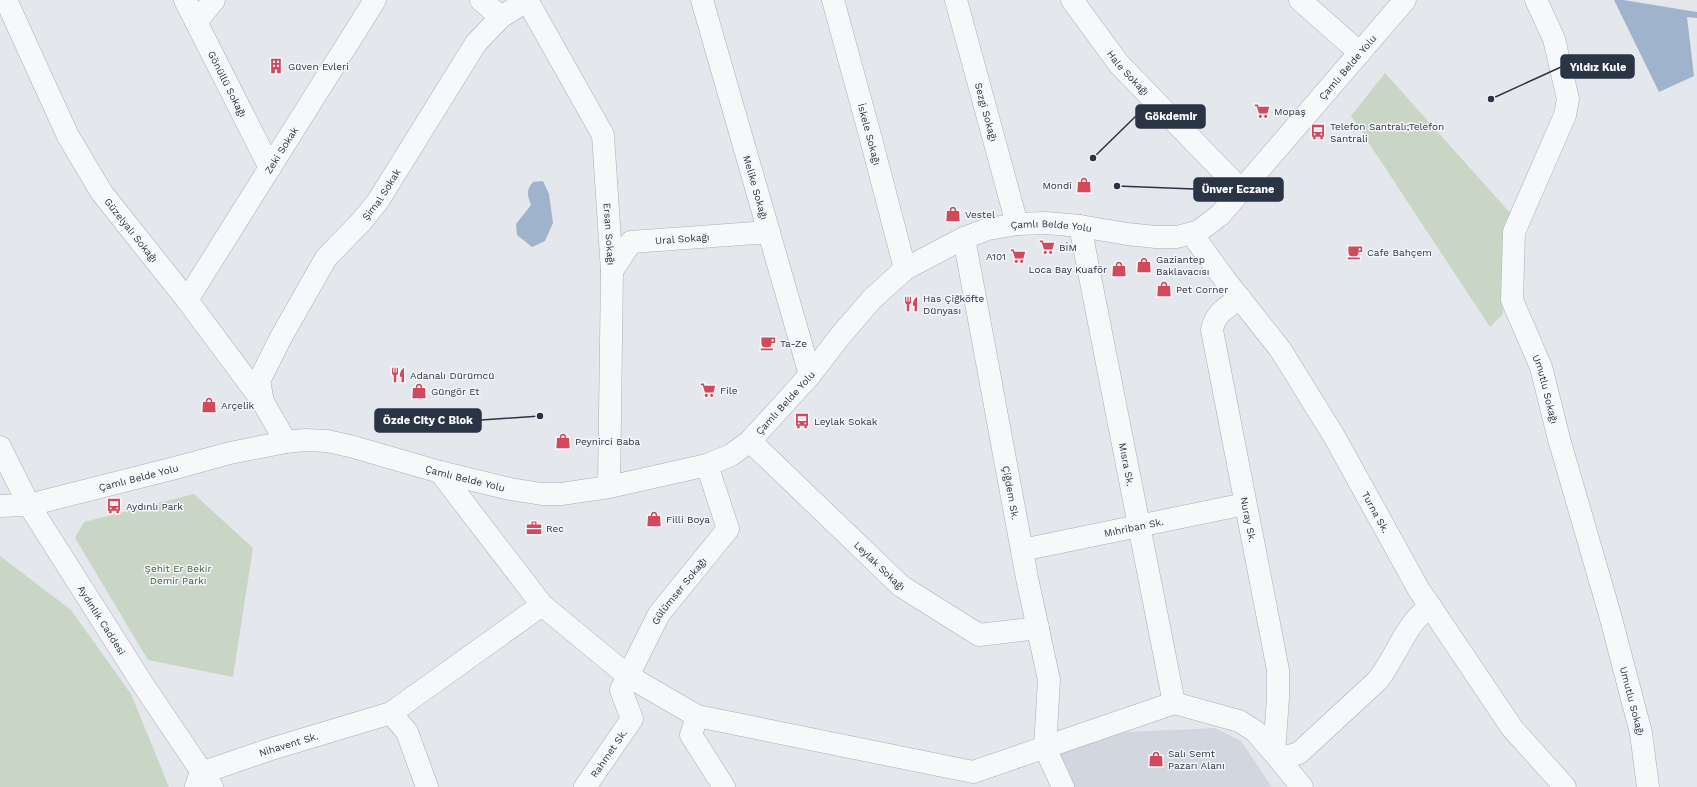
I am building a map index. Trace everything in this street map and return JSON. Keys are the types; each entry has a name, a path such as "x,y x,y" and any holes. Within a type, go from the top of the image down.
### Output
{"street":[{"name":"Güzelyalı Sokağı","path":"6,0 68,136 102,193 187,300 263,402 286,442"},
{"name":"Gönüllü Sokağı","path":"185,0 270,168"},
{"path":"196,22 214,0"},
{"name":"Zeki Sokak","path":"187,300 375,0"},
{"path":"481,0 502,17"},
{"name":"Şimal Sokak","path":"263,402 259,382 280,339 326,258 361,222 378,201 476,43 502,17 528,0"},
{"name":"Ersan Sokağı","path":"528,0 603,135 612,271 609,487"},
{"name":"Melike Sokağı","path":"702,0 810,375"},
{"name":"İskele Sokağı","path":"832,0 871,139 905,269"},
{"name":"Sezgi Sokağı","path":"956,0 1017,224"},
{"name":"Hale Sokağı","path":"1072,0 1119,64 1242,190"},
{"path":"1300,0 1360,53"},
{"name":"Çamlı Belde Yolu","path":"0,506 29,504 175,468 230,452 305,440 327,441 440,472 510,489 542,494 561,494 609,487 707,465 731,455 750,441 810,375 841,335 872,299 905,269 964,238 988,229 1017,224 1046,223 1080,226 1127,234 1156,237 1177,237 1192,234 1213,222 1405,0"},
{"name":"Umutlu Sokağı","path":"1536,0 1554,40 1568,100 1565,115 1514,232 1512,300 1541,367 1559,439 1610,615 1641,732 1648,787"},
{"name":"Mısra Sk.","path":"1080,226 1174,703"},
{"name":"Ural Sokağı","path":"612,271 631,242 769,232"},
{"name":"Turna Sk.","path":"1192,234 1280,349 1326,423 1419,590 1512,728 1565,787"},
{"name":"Çiğdem Sk.","path":"964,238 1022,550 1049,680 1045,748"},
{"name":"Nuray Sk.","path":"1240,298 1220,313 1214,321 1212,330 1278,670 1278,698 1274,753"},
{"name":"Leylak Sokağı","path":"750,441 901,586 979,635 1038,628"},
{"name":"Aydınlık Caddesi","path":"0,447 29,504 203,782"},
{"name":"Gülümser Sokağı","path":"632,719 622,690 659,614 728,529 707,465"},
{"path":"440,472 542,604 628,676 694,725 973,772 1174,703 1239,721 1254,731 1302,787"},
{"name":"Mıhriban Sk.","path":"1022,550 1245,504"},
{"name":"Nihavent Sk.","path":"203,782 268,750 390,713 542,604"},
{"path":"1274,753 1282,757 1299,753 1378,680 1387,668 1415,620 1430,606"},
{"path":"390,713 407,732 427,787"},
{"name":"Rahmet Sk.","path":"585,787 632,719"},
{"path":"694,725 724,787"},
{"path":"1045,748 1063,787"}],"shaded area":[{"name":"Salı Semt Pazarı Alanı","path":"1215,728 1241,741 1272,787 1072,787 1051,739 1107,733"}],"green space":[{"path":"1385,73 1512,215 1502,300 1503,314 1490,327 1351,116"},
{"name":"Şehit Er Bekir Demir Parkı","path":"194,494 253,548 233,677 148,660 75,538 84,522"},
{"path":"0,556 71,610 131,694 169,787 0,787"}],"water":[{"path":"1614,0 1623,0 1697,12 1697,18 1687,17 1694,76 1659,92"},
{"path":"543,181 549,194 553,223 545,241 532,247 517,235 516,224 531,205 528,193 529,188 533,182"}],"place":[{"name":"Güven Evleri","path":"276,66"},
{"name":"Yıldız Kule","path":"1491,99"},
{"name":"Mopaş","path":"1262,111"},
{"name":"Telefon Santralı;Telefon Santrali","path":"1318,132"},
{"name":"Gökdemir","path":"1093,158"},
{"name":"Mondi","path":"1084,185"},
{"name":"Ünver Eczane","path":"1117,186"},
{"name":"Vestel","path":"953,214"},
{"name":"BİM","path":"1047,247"},
{"name":"Cafe Bahçem","path":"1355,252"},
{"name":"A101","path":"1018,256"},
{"name":"Gaziantep Baklavacısı","path":"1144,265"},
{"name":"Loca Bay Kuaför","path":"1119,269"},
{"name":"Pet Corner","path":"1164,289"},
{"name":"Has Çiğköfte Dünyası","path":"911,304"},
{"name":"Ta-Ze","path":"768,343"},
{"name":"Adanalı Dürümcü","path":"398,375"},
{"name":"File","path":"708,390"},
{"name":"Güngör Et","path":"419,391"},
{"name":"Arçelik","path":"209,405"},
{"name":"Özde City C Blok","path":"540,416"},
{"name":"Leylak Sokak","path":"802,421"},
{"name":"Peynirci Baba","path":"563,441"},
{"name":"Aydınlı Park","path":"114,506"},
{"name":"Filli Boya","path":"654,519"},
{"name":"Rec","path":"534,528"},
{"name":"Salı Semt Pazarı Alanı","path":"1156,759"}]}
